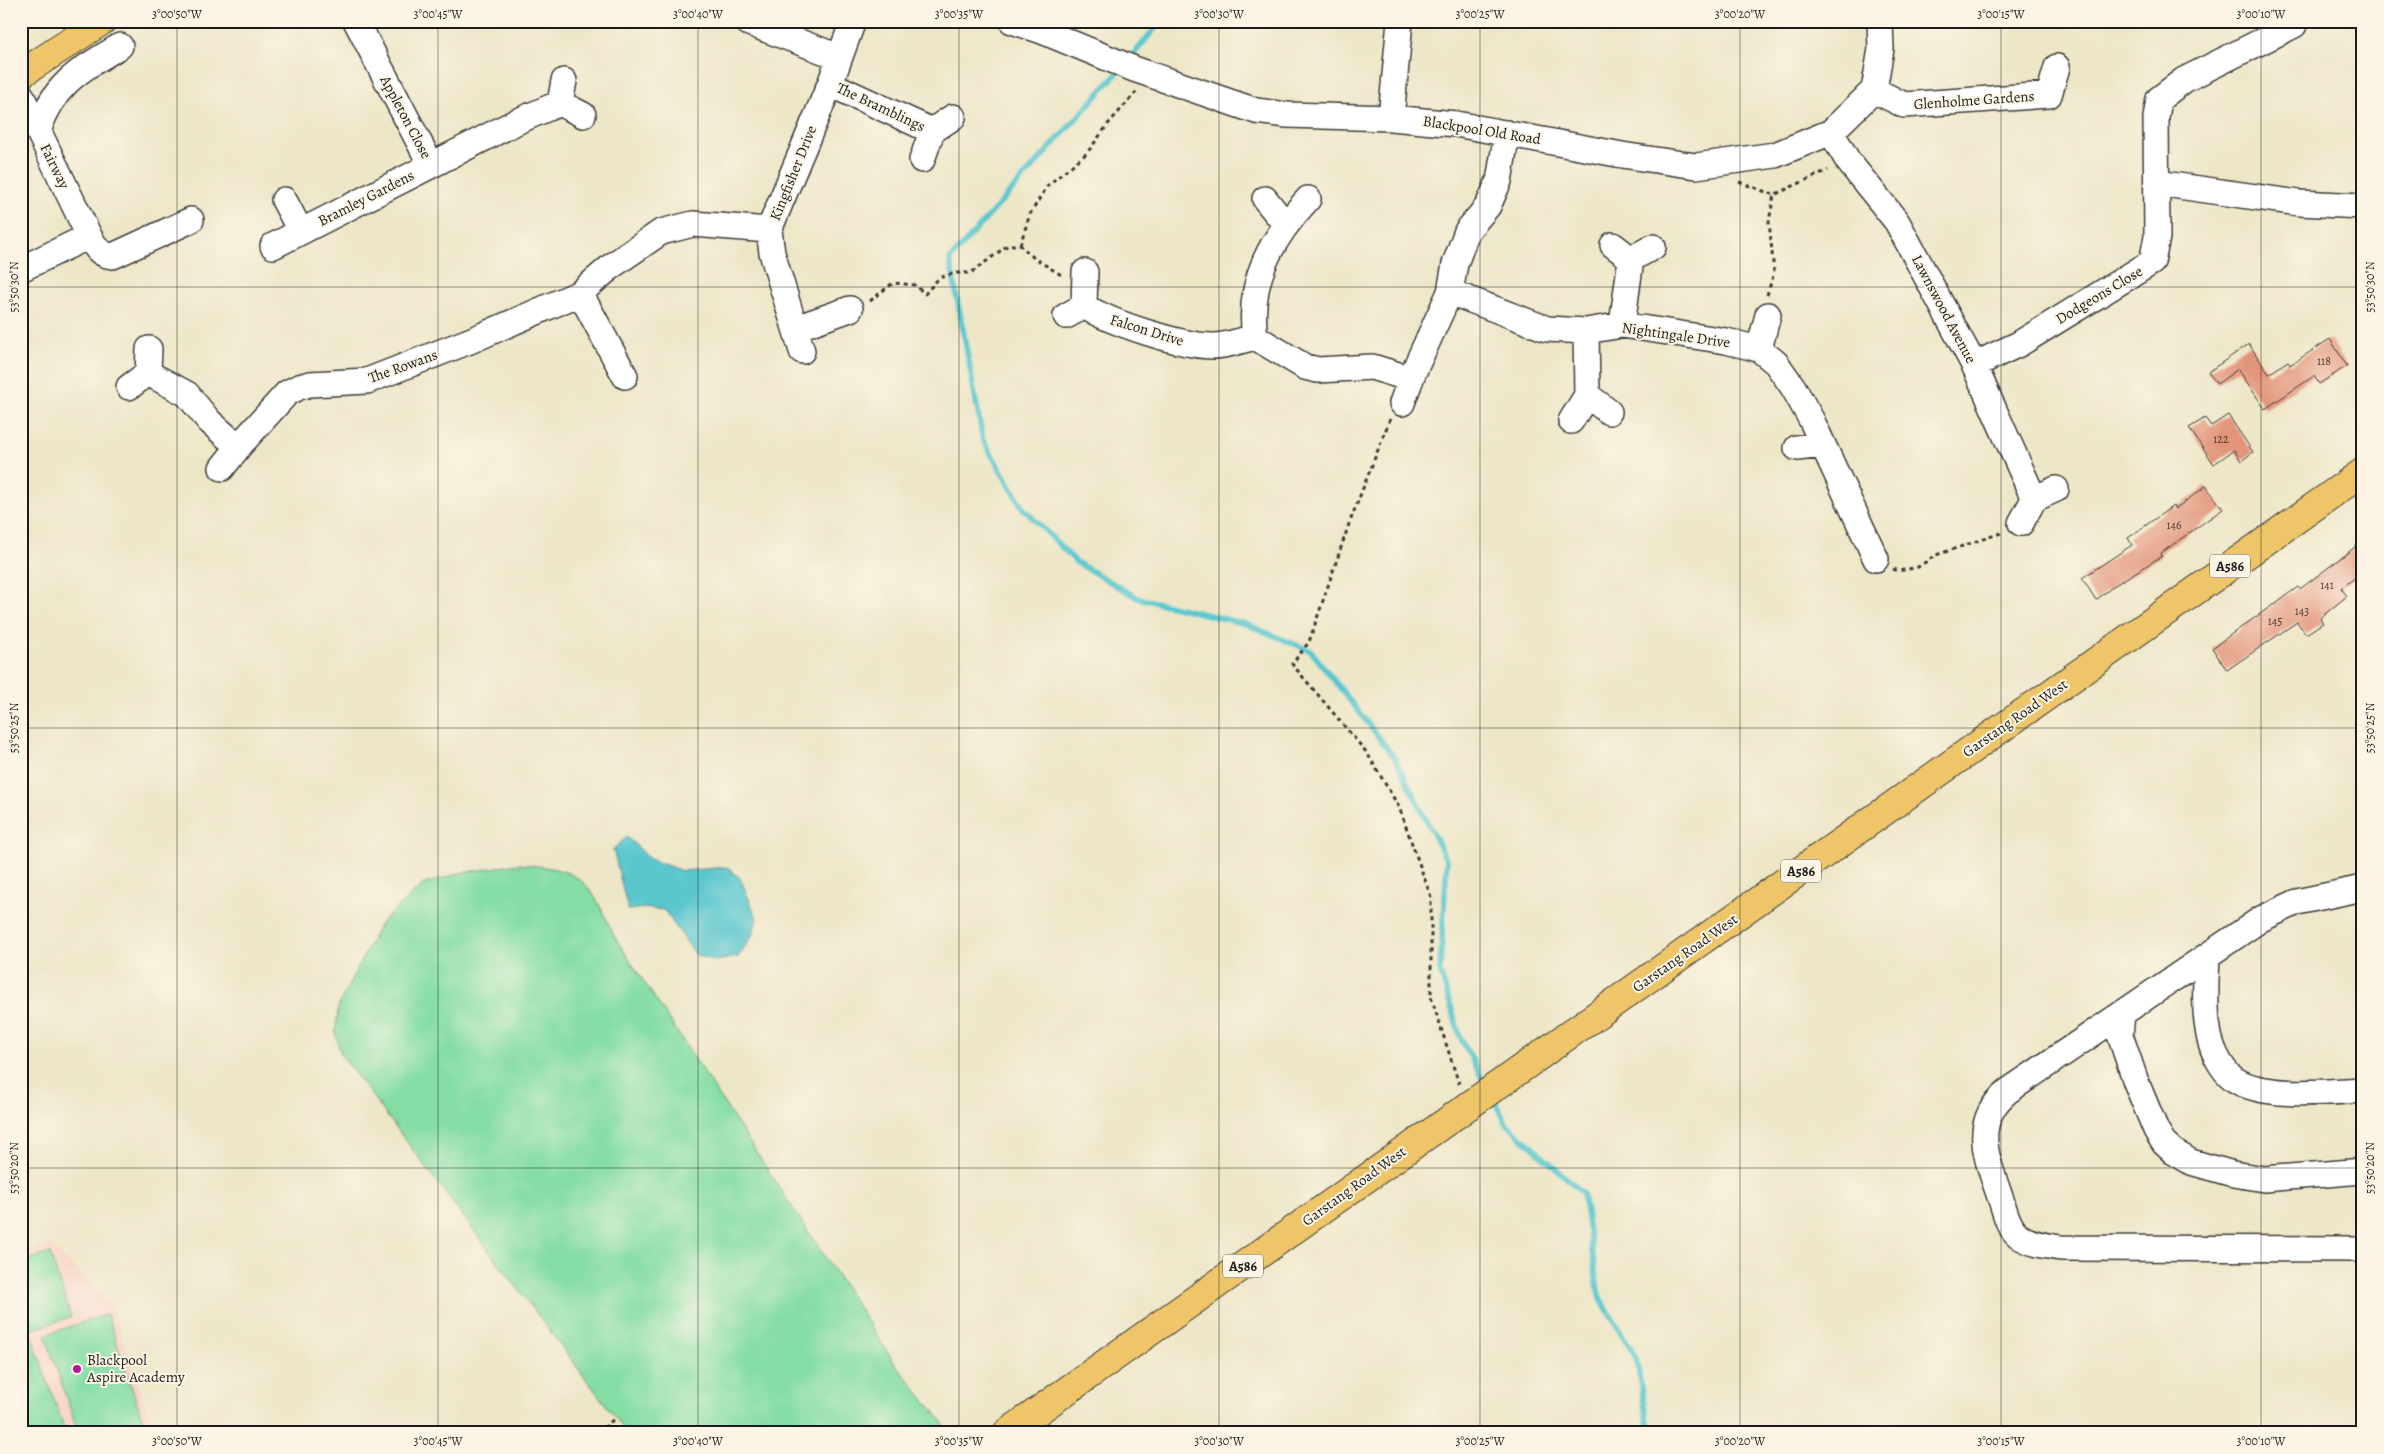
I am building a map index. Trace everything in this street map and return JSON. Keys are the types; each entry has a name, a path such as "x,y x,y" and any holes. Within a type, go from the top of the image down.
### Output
{"main road":[{"path":"21,74 102,21"},
{"name":"Garstang Road West","path":"1006,1433 2363,472"}],"street":[{"name":"Appleton Close","path":"356,21 431,165 518,121 562,92 582,115"},
{"name":"Kingfisher Drive","path":"850,309 799,340 772,253 769,230 830,84 838,57 853,21"},
{"name":"Blackpool Old Road","path":"1012,21 1044,26 1131,68 1256,111 1287,115 1391,118 1456,124 1622,155 1696,166 1775,155 1831,132 1874,90"},
{"path":"1391,118 1400,21"},
{"path":"1874,90 1881,49 1880,21"},
{"path":"749,23 838,57"},
{"name":"Dodgeons Close","path":"1974,365 2024,341 2152,262 2157,237 2156,118 2159,99 2184,80 2294,25"},
{"path":"38,130 50,101 63,86 77,73 120,46"},
{"name":"Glenholme Gardens","path":"1874,90 1904,104 2048,95 2057,67"},
{"name":"The Bramblings","path":"830,84 932,131"},
{"name":"Fairway","path":"21,95 98,251 105,256 113,256 190,220"},
{"name":"The Bramblings","path":"922,160 932,131 953,117"},
{"name":"Lawnswood Avenue","path":"1831,132 1848,161 1897,222 1974,365 2034,499"},
{"path":"1402,403 1411,378 1450,292 1455,264 1467,231 1488,206 1499,181 1507,133"},
{"name":"Bramley Gardens","path":"273,246 431,165"},
{"path":"2157,183 2299,204 2363,206"},
{"path":"1265,199 1285,224"},
{"path":"1308,199 1285,224 1256,284 1252,318 1255,337 1305,368 1318,370 1372,367 1411,378"},
{"name":"Bramley Gardens","path":"284,200 301,232"},
{"name":"The Rowans","path":"222,468 287,393 299,387 310,384 367,381 472,340 580,293 613,265 662,232 693,224 769,230"},
{"path":"21,269 89,236"},
{"path":"1622,325 1622,252 1653,247"},
{"name":"Nightingale Drive","path":"1450,292 1547,329 1586,331 1622,325 1726,341 1759,349 1776,363 1792,387 1822,445 1876,559"},
{"path":"580,293 624,376"},
{"name":"Falcon Drive","path":"1080,295 1099,315 1167,339 1215,346 1255,337"},
{"path":"1759,349 1768,318"},
{"path":"1571,421 1587,395 1586,331"},
{"path":"142,370 187,394 209,421 227,437 240,445"},
{"path":"1587,395 1609,412"},
{"path":"1797,448 1822,445"},
{"path":"2021,524 2034,499 2056,489"},
{"path":"2363,888 2298,902 2262,919 1995,1102 1988,1114 1985,1133 1986,1155 2010,1227 2018,1236 2029,1242 2061,1248 2363,1249"},
{"path":"2207,956 2208,1032 2218,1059 2232,1078 2246,1086 2301,1093 2363,1090"},
{"path":"2122,1014 2120,1035 2136,1082 2156,1130 2164,1143 2174,1152 2191,1162 2233,1174 2264,1179 2363,1171"}],"path":[{"path":"1020,245 1030,214 1048,185 1087,153 1109,123 1140,88 1131,68"},
{"path":"1768,318 1763,306 1774,273 1769,221 1774,195"},
{"path":"850,309 874,300 893,283 915,285 925,294 939,278 955,273 971,273 1008,245 1020,245 1034,258 1065,278 1080,295"},
{"path":"1402,403 1393,409 1349,524 1309,642 1292,664 1367,753 1399,807 1432,897 1429,945 1431,997 1472,1102"},
{"path":"1876,559 1886,567 1899,571 1918,567 1936,555 2011,530 2021,524"},
{"path":"598,1433 615,1418"}],"shaded area":[{"name":"Blackpool Aspire Academy","path":"50,1244 112,1306 154,1433 21,1433 21,1253"}],"green space":[{"path":"519,864 540,866 570,874 581,880 589,889 614,936 896,1365 942,1421 945,1433 627,1433 341,1055 335,1032 339,1004 380,924 422,885 460,873"},
{"path":"50,1253 71,1317 21,1333 21,1262"},
{"path":"107,1314 147,1433 79,1433 45,1335"},
{"path":"31,1335 66,1433 21,1433 21,1338"}],"water":[{"path":"627,837 650,859 682,871 727,867 740,878 757,918 752,936 738,957 715,961 696,955 664,910 645,908 628,910 613,849"}],"building":[{"path":"2330,339 2347,366 2319,384 2314,376 2265,409 2238,369 2217,384 2208,372 2249,344 2269,374 2288,361 2290,365"},
{"path":"2228,415 2253,452 2241,461 2234,450 2214,464 2189,428 2205,418 2211,426"},
{"path":"2206,486 2223,509 2161,553 2162,556 2115,585 2096,600 2082,578 2132,545 2128,538 2173,506 2175,509"},
{"path":"2363,541 2363,572 2341,588 2347,596 2320,618 2323,623 2306,634 2297,622 2227,670 2212,648 2298,587 2300,589"}],"waterway":[{"path":"1129,60 1161,21"},
{"path":"1121,69 950,259 983,440 1023,508 1076,562 1138,598 1246,624 1311,651 1395,758 1447,861 1440,971 1461,1039 1486,1086"},
{"path":"1493,1098 1506,1123 1583,1193 1599,1296 1636,1358 1649,1433"}],"place":[{"name":"Blackpool Aspire Academy","path":"77,1369"}]}
